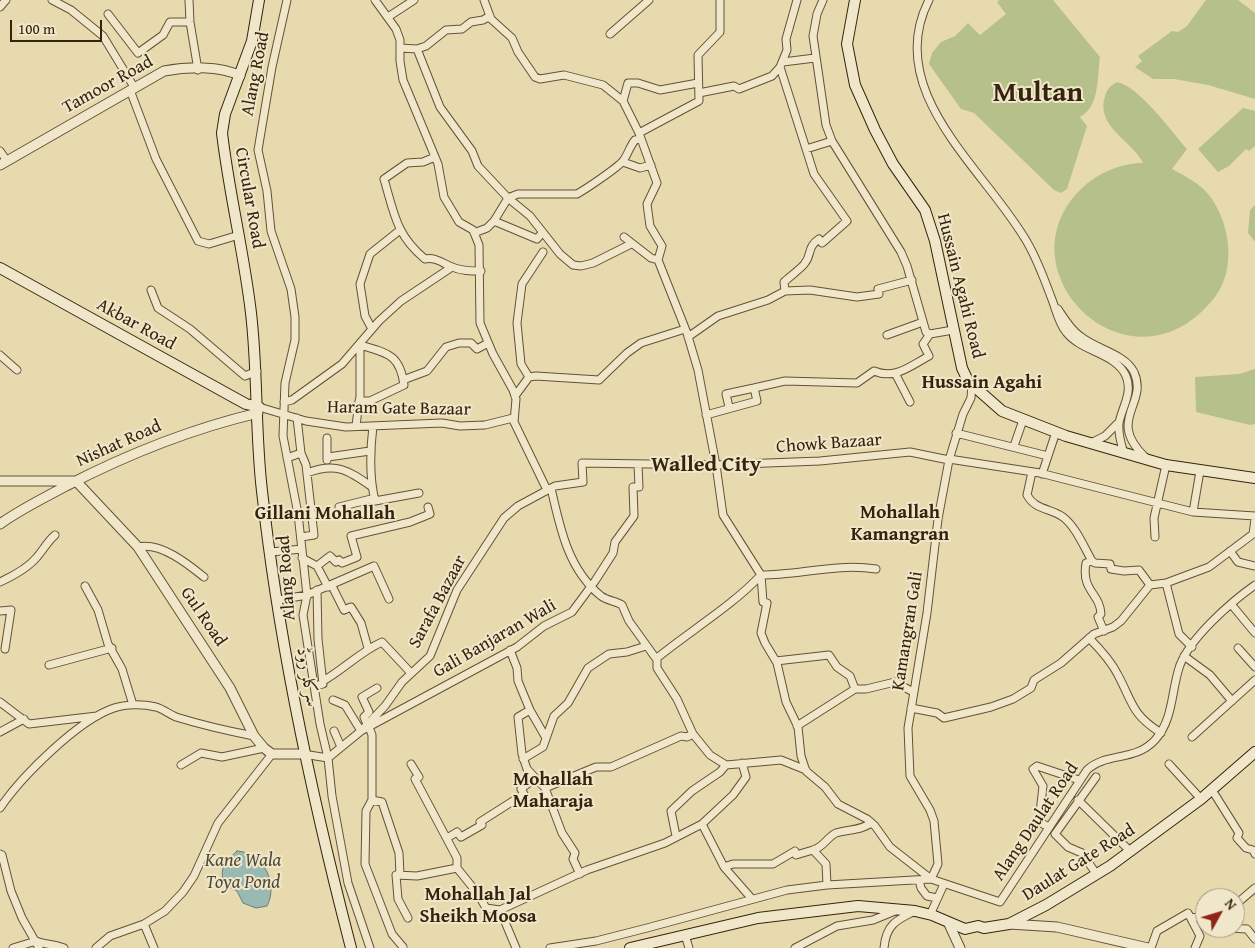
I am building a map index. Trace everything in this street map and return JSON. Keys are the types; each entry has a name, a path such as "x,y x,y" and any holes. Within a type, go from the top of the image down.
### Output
{"main road":[{"name":"Circular Road","path":"258,410 257,371 251,311 222,133 225,114 252,40 259,0"},
{"name":"Hussain Agahi Road","path":"855,0 847,44 856,85 875,130 893,164 925,210 935,241 962,368 972,384 1002,411 1056,432 1166,465 1255,478"},
{"name":"Akbar Road","path":"0,268 258,410"},
{"name":"سرکلر روڈ","path":"258,410 262,491 303,754 351,948"},
{"name":"Daulat Gate Road","path":"630,948 758,918 858,906 900,909 930,914 949,924 965,929 978,926 984,928 1009,924 1097,875 1201,799 1255,752"}],"street":[{"path":"0,7 6,0"},
{"path":"52,0 70,10 103,36 132,88 156,159 198,241 209,244 239,235"},
{"path":"189,0 190,22 198,70"},
{"name":"Alang Road","path":"287,0 272,67 258,150 268,191 271,231 291,289 295,318 294,340 285,383 283,436 301,537 307,595 304,615 320,724 328,758 332,796 348,883 370,948"},
{"path":"375,0 388,17 400,40 403,80 436,157 444,197 460,222 473,230 479,245 481,271 480,323 515,396"},
{"path":"388,17 414,0"},
{"path":"484,0 490,16 512,38 518,52 535,77 540,79 564,75 591,80 603,85 622,101 640,136 657,183 647,204 650,226 662,246 658,260 686,329 698,370 716,465 723,515 761,575 762,602 767,603 761,633 776,661 786,702 797,726 801,756 806,770"},
{"path":"610,34 649,0"},
{"path":"474,233 487,228 494,221 508,198 518,194 577,194 623,162 630,146 640,136 699,101 698,55 720,32 720,0"},
{"path":"699,93 734,86 739,89 772,76 782,65 787,50 786,39 797,0"},
{"path":"823,0 814,26 815,58 821,85 826,125 832,141 901,252 912,280 926,332 930,334"},
{"path":"929,0 919,24 917,46 926,96 944,128 1022,233 1040,268 1060,323 1072,339 1114,362 1126,376 1128,394 1119,422 1119,433 1124,453"},
{"path":"108,14 138,53 164,35 170,22 190,22"},
{"path":"400,48 417,49 426,46 446,30 462,29 471,22 483,20 490,16"},
{"path":"417,49 443,112 472,151 478,166 508,198 530,216 560,254 573,265 581,266 593,263 631,244"},
{"path":"782,65 815,58"},
{"path":"782,65 814,174 847,221 822,243 819,239 812,243 805,264 784,282 785,291"},
{"name":"Tamoor Road","path":"4,163 164,71 178,69 230,71 240,76"},
{"path":"622,101 628,83 638,83 660,90 698,84"},
{"path":"806,149 832,141"},
{"path":"0,151 4,163"},
{"path":"436,157 423,162 407,163 384,178 400,230 404,239 425,259 437,259 452,267 467,271 481,271"},
{"path":"623,162 640,168 651,165"},
{"path":"494,221 536,239 542,233"},
{"path":"372,329 365,316 360,284 370,254 400,230"},
{"path":"624,237 651,258 658,260"},
{"path":"529,377 521,364 517,323 522,284 543,252"},
{"path":"284,402 292,400 342,364 372,329 401,301 452,267"},
{"path":"688,337 718,316 768,300 785,291 810,290 857,297 879,294 878,289 912,280"},
{"path":"151,290 158,308 190,329 245,376 257,371"},
{"path":"1052,300 1078,335 1120,358 1134,373 1136,392 1127,419 1128,432 1134,446 1149,460"},
{"path":"887,335 923,322"},
{"path":"686,329 641,343 626,352 599,380 529,377 515,396 513,418 551,488 560,526 571,558 581,577 609,601 622,605 629,621 657,660 657,668 676,699 693,734 710,755 726,765 781,760 806,770 825,787 838,804 871,822 890,847 931,879"},
{"path":"729,407 726,394 785,381 857,382 874,371 884,375 896,373 929,356 923,344 930,334 953,330"},
{"path":"403,380 427,371 446,347 459,343 471,343 477,349 488,342"},
{"path":"359,401 370,401 404,385 400,366 387,353 360,345"},
{"path":"356,426 359,401 360,345"},
{"path":"0,355 17,370"},
{"path":"896,373 910,402"},
{"name":"Kamangran Gali","path":"931,879 938,864 934,825 930,810 910,776 907,746 913,692 927,612 938,519 949,460 956,433 971,398 972,384"},
{"path":"706,415 729,407 757,401 754,388"},
{"name":"Haram Gate Bazaar","path":"258,410 346,427 442,423 460,426 485,425 513,418"},
{"name":"Nishat Road","path":"0,524 76,481 150,446 199,428 258,410"},
{"path":"297,418 301,453 307,473 314,535 301,537"},
{"path":"1014,446 1023,420"},
{"path":"1090,443 1104,436 1119,422"},
{"path":"373,426 370,450 372,487 375,501 419,493"},
{"path":"1042,474 1056,432"},
{"path":"956,433 1048,456"},
{"path":"325,466 328,457 327,438"},
{"path":"328,457 370,450"},
{"name":"Chowk Bazaar","path":"551,488 583,482 582,463 716,465 820,461 910,452 1042,474 1193,512 1255,517"},
{"path":"287,458 301,453"},
{"name":"Gali Banjaran Wali","path":"368,725 510,650 544,626 572,612 613,553 615,542 634,516 633,487 639,487 638,465"},
{"path":"1155,537 1154,518 1166,465"},
{"path":"307,473 325,466 350,473 372,487"},
{"path":"1193,512 1200,471"},
{"path":"1032,472 1027,495 1029,498 1035,506 1064,518 1092,561 1110,564 1110,569 1124,571 1139,570 1150,585"},
{"path":"0,481 76,481"},
{"name":"Gul Road","path":"76,481 138,547 230,688 254,736 272,754"},
{"name":"Sarafa Bazaar","path":"328,758 368,725 411,673 430,656 458,590 504,518 518,506 551,488"},
{"path":"339,507 374,498"},
{"path":"317,566 330,556 336,562 339,560 342,563 356,557 351,536 410,522 430,514 428,506"},
{"path":"911,708 937,713 944,718 976,712 1013,699 1031,688 1034,680 1061,663 1089,638 1121,621 1150,585 1166,583 1198,572 1253,534 1255,517"},
{"path":"0,582 30,564 37,557 44,544 54,535"},
{"path":"138,547 144,546 164,551 186,563 204,577"},
{"path":"271,552 302,549"},
{"path":"1230,551 1238,562 1255,566"},
{"path":"302,558 317,566 344,610 351,607 361,622 368,648"},
{"path":"1092,561 1086,563 1084,574 1086,584 1100,607 1101,614 1098,617 1104,631"},
{"path":"278,600 307,595 330,587 374,566 389,599"},
{"path":"657,660 682,636 702,625 746,591 761,575 829,570 840,566 876,569"},
{"path":"1166,583 1179,634 1192,647"},
{"name":"Alang Daulat Road","path":"931,879 1000,902 1079,780 1095,763 1143,751 1161,733 1169,719 1178,670 1184,656 1215,618 1255,585"},
{"path":"85,586 98,610 108,644 112,648 122,669 133,705"},
{"path":"317,590 318,636 323,681"},
{"path":"1230,604 1255,633"},
{"path":"0,611 11,610 5,649"},
{"path":"307,637 318,636"},
{"path":"1089,638 1115,669 1139,716 1161,733"},
{"path":"315,686 323,684 323,681 339,672 368,648 382,642 411,673"},
{"path":"523,759 543,747 554,716 568,703 588,668 609,654 627,652 646,646"},
{"path":"49,665 112,648"},
{"path":"1238,648 1255,667"},
{"path":"510,650 517,668 518,681 530,710 546,738"},
{"path":"776,661 829,655 841,670 850,676 855,689"},
{"path":"1184,656 1210,675 1232,701"},
{"path":"1192,737 1255,680"},
{"path":"797,726 855,689 866,689 895,682 913,692"},
{"path":"377,688 362,698 369,712 364,716 372,735 372,800 366,811 365,864 392,934 403,947"},
{"path":"333,700 345,705 361,732"},
{"path":"0,702 30,724 98,716"},
{"path":"0,808 16,786 80,728 114,708 133,705 156,707 174,716 254,736"},
{"path":"530,710 518,717 523,759 535,778 545,788 562,833 575,854 573,859 580,874"},
{"path":"0,732 24,719"},
{"path":"334,731 342,747"},
{"path":"545,788 596,767 611,767 680,736 688,737 693,734"},
{"path":"182,765 201,753 222,757 264,748"},
{"path":"96,948 110,936 144,924 165,911 184,892 194,876 218,823 272,754 303,754 328,758"},
{"path":"412,764 419,777 416,779 457,858 457,868 478,894 486,908 500,910 580,874 665,843 702,824 733,794 746,777 742,763"},
{"path":"1169,764 1201,799"},
{"path":"676,836 671,811 692,792 720,772 726,765"},
{"path":"1049,827 1039,822 1043,786 1032,769 1037,766 1079,780"},
{"path":"1096,777 1055,834 1068,847 1082,854 1097,875"},
{"path":"448,838 457,832 461,837 482,825 480,822 524,794 521,789 535,778"},
{"path":"1212,790 1239,833 1237,838 1246,848 1253,850 1255,854"},
{"path":"372,800 382,802 399,853 400,875"},
{"path":"1078,800 1130,851"},
{"path":"724,867 733,864 773,864 795,851 796,854 820,848 833,834 863,828 871,822"},
{"path":"702,824 724,867 752,899"},
{"path":"813,850 826,864 827,885"},
{"path":"1,856 11,891 22,918 37,945"},
{"path":"408,918 398,899 396,875 416,876 457,868"},
{"path":"550,948 647,928 787,890 827,885 931,879"},
{"path":"919,880 920,888 927,896 937,898"},
{"path":"930,914 944,884"},
{"path":"1245,896 1255,888"},
{"path":"795,948 803,946 837,926 873,920 900,909"},
{"path":"500,910 516,948"},
{"path":"884,948 885,936 895,920 915,911"},
{"path":"1009,924 1057,927 1149,948 1157,931 1188,913 1200,936 1195,948"},
{"path":"1191,918 1195,917"},
{"path":"144,924 154,948"},
{"path":"949,924 960,948"},
{"path":"1245,929 1255,939"},
{"path":"685,935 689,948"},
{"path":"13,948 37,945 64,948"}],"green space":[{"path":"1000,0 1053,0 1100,57 1098,82 1094,99 1091,106 1080,117 1087,126 1067,189 1061,193 1054,190 974,113 961,109 929,64 932,53 941,42 955,36 968,23 980,35 1006,14 997,2"},
{"path":"1206,0 1238,0 1255,13 1255,99 1208,85 1174,79 1153,79 1135,67 1142,61 1138,56 1172,31 1178,32 1187,26"},
{"path":"1117,82 1126,85 1145,100 1187,149 1172,169 1196,183 1209,195 1222,218 1228,245 1226,273 1215,297 1182,326 1147,337 1113,331 1085,313 1064,287 1055,255 1060,221 1082,188 1110,170 1135,163 1143,163 1110,125 1105,116 1103,107 1106,94 1113,84"},
{"path":"1243,108 1255,111 1255,146 1249,151 1246,149 1229,166 1218,172 1198,149"},
{"path":"1255,205 1255,242 1248,233 1250,210"},
{"path":"1255,369 1255,424 1250,425 1196,412 1195,377 1239,374"}],"water":[{"name":"Kane Wala Toya Pond","path":"237,851 254,857 266,870 271,888 267,906 256,908 243,903 237,891 225,885 222,874 224,866"}],"district":[{"name":"Multan","path":"1038,94"},
{"name":"Hussain Agahi","path":"982,383"},
{"name":"Walled City","path":"706,465"},
{"name":"Gillani Mohallah","path":"325,514"},
{"name":"Mohallah Kamangran","path":"900,524"},
{"name":"Mohallah Maharaja","path":"553,791"},
{"name":"Mohallah Jal Sheikh Moosa","path":"478,906"}]}
